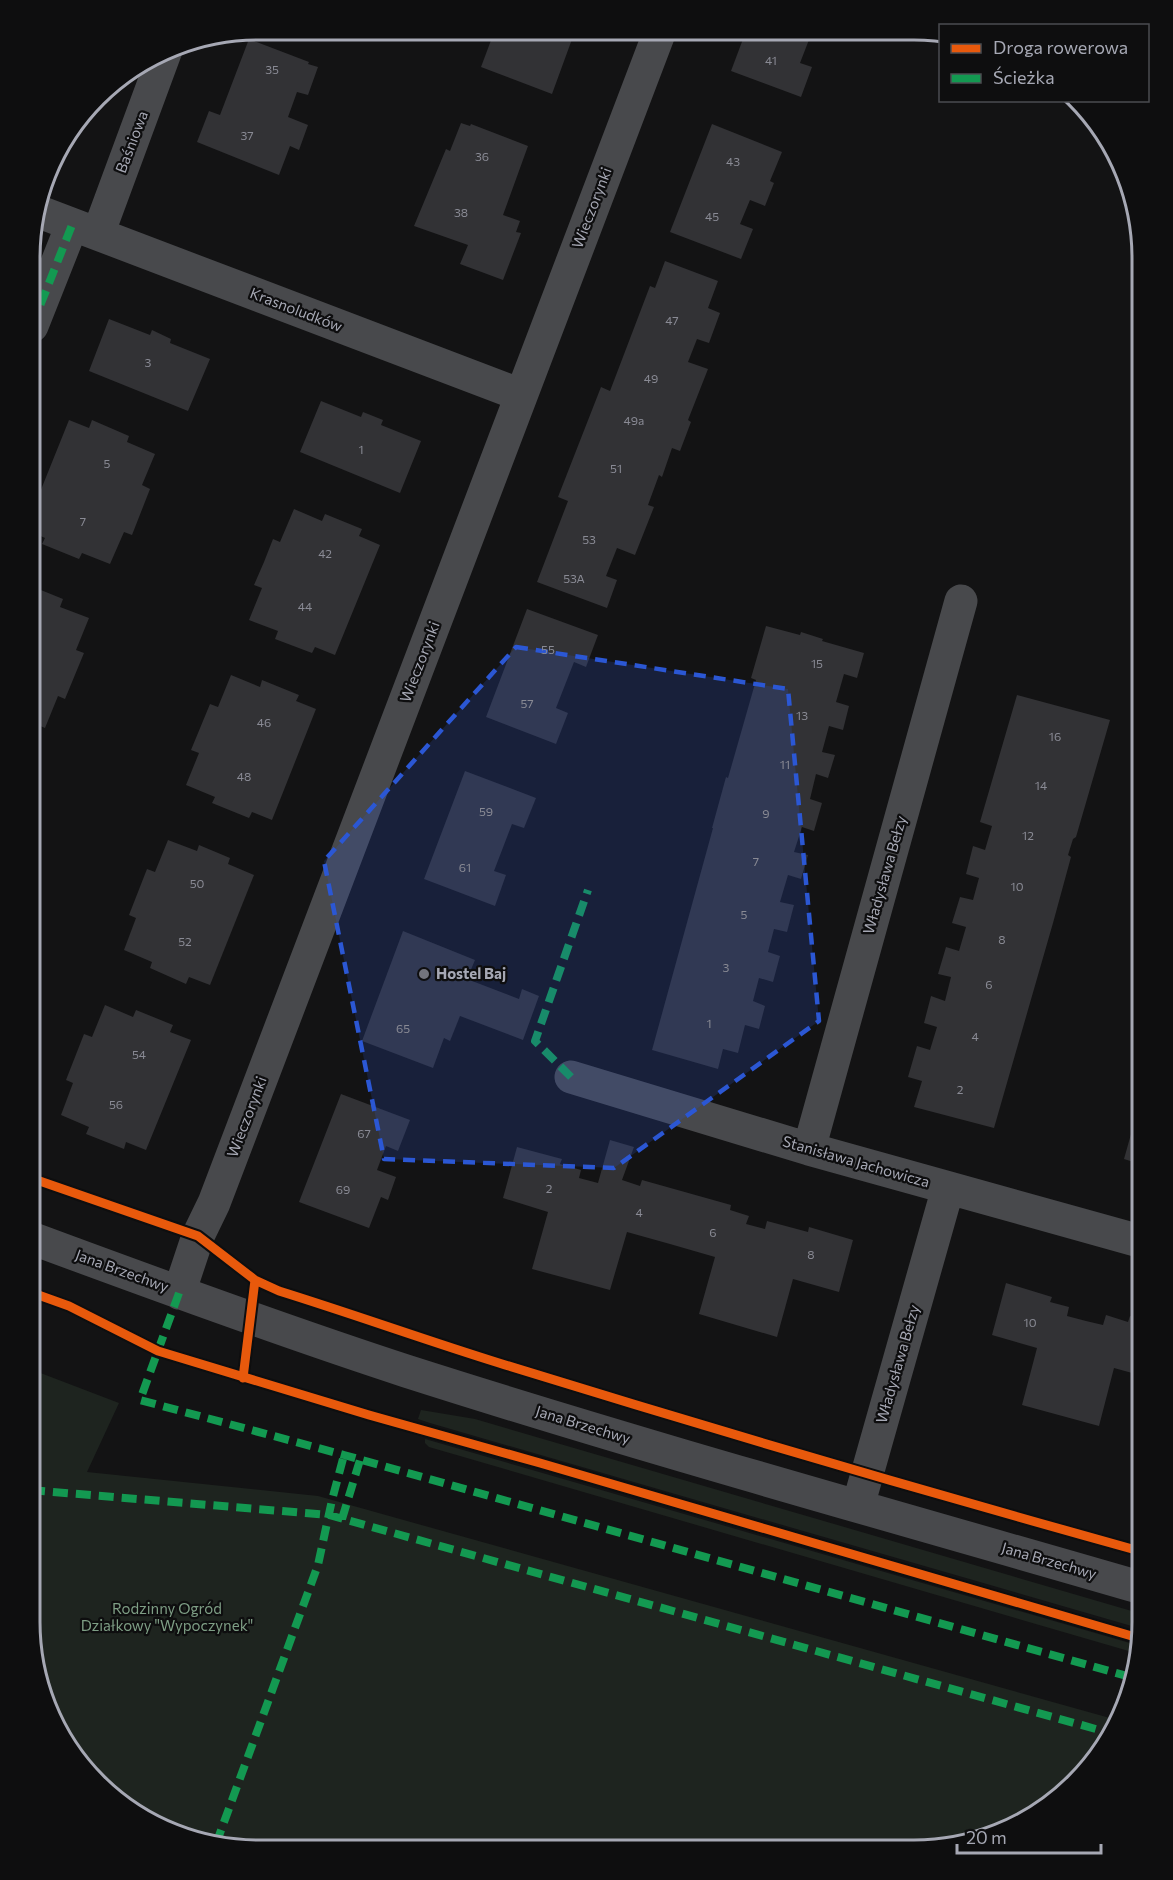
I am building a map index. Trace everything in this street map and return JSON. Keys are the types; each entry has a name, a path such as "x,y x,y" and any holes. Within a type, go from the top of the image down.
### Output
{"street":[{"name":"Wieczorynki","path":"179,1293 198,1236 214,1203 657,40"},
{"name":"Baśniowa","path":"85,229 160,64"},
{"name":"Krasnoludków","path":"45,214 521,396"},
{"path":"40,311 85,229"},
{"name":"Władysława Bełzy","path":"809,1149 961,601"},
{"name":"Stanisława Jachowicza","path":"571,1077 809,1149 1132,1239"},
{"name":"Władysława Bełzy","path":"858,1506 948,1188"},
{"name":"Jana Brzechwy","path":"40,1241 179,1293 408,1371 858,1506 1132,1585"}],"highlighted area":[{"path":"516,647 788,689 819,1021 614,1168 384,1159 324,861"}],"green space":[{"name":"Rodzinny Ogród Działkowy \"Wypoczynek\"","path":"40,1373 119,1403 87,1472 318,1496 1110,1718 1096,1742 1069,1776 1035,1803 998,1823 943,1838 914,1840 259,1840 230,1838 175,1823 138,1803 104,1776 77,1742 63,1718 48,1678 42,1650 40,1621"},
{"path":"421,1410 475,1419 1132,1611 1132,1626 430,1423 418,1419"},
{"path":"425,1439 1131,1644 1131,1652 429,1447"}],"building":[{"path":"253,40 318,67 308,95 297,92 288,117 308,125 299,150 290,146 279,175 197,142 209,111 220,115 248,41"},
{"path":"491,40 572,40 552,94 481,67"},
{"path":"743,40 809,40 800,63 812,67 801,97 731,71"},
{"path":"461,123 470,126 471,124 528,146 503,215 520,221 516,232 521,233 503,280 460,264 468,245 414,226 446,149 450,151"},
{"path":"712,124 782,152 770,181 774,183 765,206 750,200 740,224 753,229 741,259 670,232"},
{"path":"665,261 718,281 708,308 720,313 709,343 697,339 688,362 708,369 688,420 691,422 680,451 672,448 662,477 659,475 648,505 654,507 635,555 617,548 606,576 617,580 607,608 537,582 568,501 558,497 601,387 610,391 650,286 655,288"},
{"path":"109,319 150,335 152,330 171,339 170,343 210,359 188,411 89,371"},
{"path":"321,401 361,417 363,412 383,420 381,425 421,441 400,493 300,452"},
{"path":"69,420 89,428 92,420 129,436 127,442 155,454 142,485 150,489 132,535 124,532 110,564 82,553 79,559 42,544 45,538 40,536 40,492"},
{"path":"294,509 322,521 325,514 362,529 359,536 380,545 335,655 315,647 312,653 275,639 278,631 249,620 262,588 254,585 273,539 280,542"},
{"path":"40,590 63,599 60,607 89,618 76,650 84,653 65,699 58,696 45,728 40,726"},
{"path":"527,609 598,635 586,667 574,662 556,708 568,713 556,744 486,717"},
{"path":"766,626 800,635 801,632 823,639 822,641 864,653 857,678 844,674 836,702 849,706 843,730 829,726 822,752 835,755 828,778 816,774 810,799 822,803 814,831 802,827 794,852 808,855 801,879 788,875 780,902 794,905 787,932 774,929 768,952 780,956 773,982 759,978 753,1001 765,1006 759,1029 745,1025 738,1053 723,1049 718,1069 652,1050 726,777 728,778 756,680 751,678"},
{"path":"231,675 260,687 262,680 299,695 296,701 316,709 272,820 252,812 249,818 212,803 215,797 186,785 199,753 191,750 210,704 218,707"},
{"path":"1017,695 1110,720 1076,837 1073,839 1068,855 1071,857 994,1128 914,1107 922,1081 908,1077 917,1046 930,1050 937,1027 924,1023 931,996 945,1001 951,977 938,974 946,947 959,951 966,927 952,923 960,897 973,900 979,878 966,874 973,846 985,850 992,826 980,822"},
{"path":"465,771 536,798 524,828 512,824 494,871 506,875 495,906 424,879"},
{"path":"168,840 197,851 199,845 230,858 228,864 254,875 210,985 189,977 186,984 150,968 152,962 124,950 136,918 129,915 147,869 155,872"},
{"path":"403,931 475,960 467,979 519,999 522,989 539,996 523,1040 460,1016 450,1041 444,1038 433,1068 362,1041"},
{"path":"105,1005 133,1017 136,1010 173,1025 170,1032 191,1040 146,1150 126,1142 124,1149 86,1134 89,1127 61,1115 73,1083 66,1080 84,1034 92,1037"},
{"path":"341,1094 410,1120 398,1151 386,1146 377,1170 396,1177 388,1200 381,1197 369,1228 299,1202"},
{"path":"1132,1131 1132,1162 1124,1159"},
{"path":"610,1140 634,1147 622,1180 640,1186 642,1180 731,1205 730,1210 749,1216 746,1224 765,1229 767,1221 808,1232 809,1227 853,1240 839,1292 793,1279 777,1337 699,1314 715,1257 627,1232 610,1290 532,1269 548,1212 503,1198 517,1147 562,1159 560,1164 581,1170 579,1178 598,1183"},
{"path":"1006,1283 1052,1297 1050,1302 1069,1307 1067,1316 1103,1325 1106,1315 1128,1322 1130,1316 1132,1316 1132,1373 1114,1368 1099,1426 1022,1405 1037,1348 992,1335"}],"marked path":[{"path":"40,306 72,225"},
{"path":"571,1077 535,1041 588,890"},
{"path":"179,1293 140,1400 344,1455 1126,1676"},
{"path":"219,1836 318,1565 344,1455"},
{"path":"342,1519 360,1460"},
{"path":"40,1491 329,1515 1102,1731"}],"cycle path":[{"path":"40,1181 198,1236 255,1280 279,1291 659,1412 1132,1549"},
{"path":"243,1378 255,1280"},
{"path":"40,1296 69,1306 158,1351 369,1415 1132,1636"}],"place":[{"name":"Hostel Baj","path":"424,974"}]}
